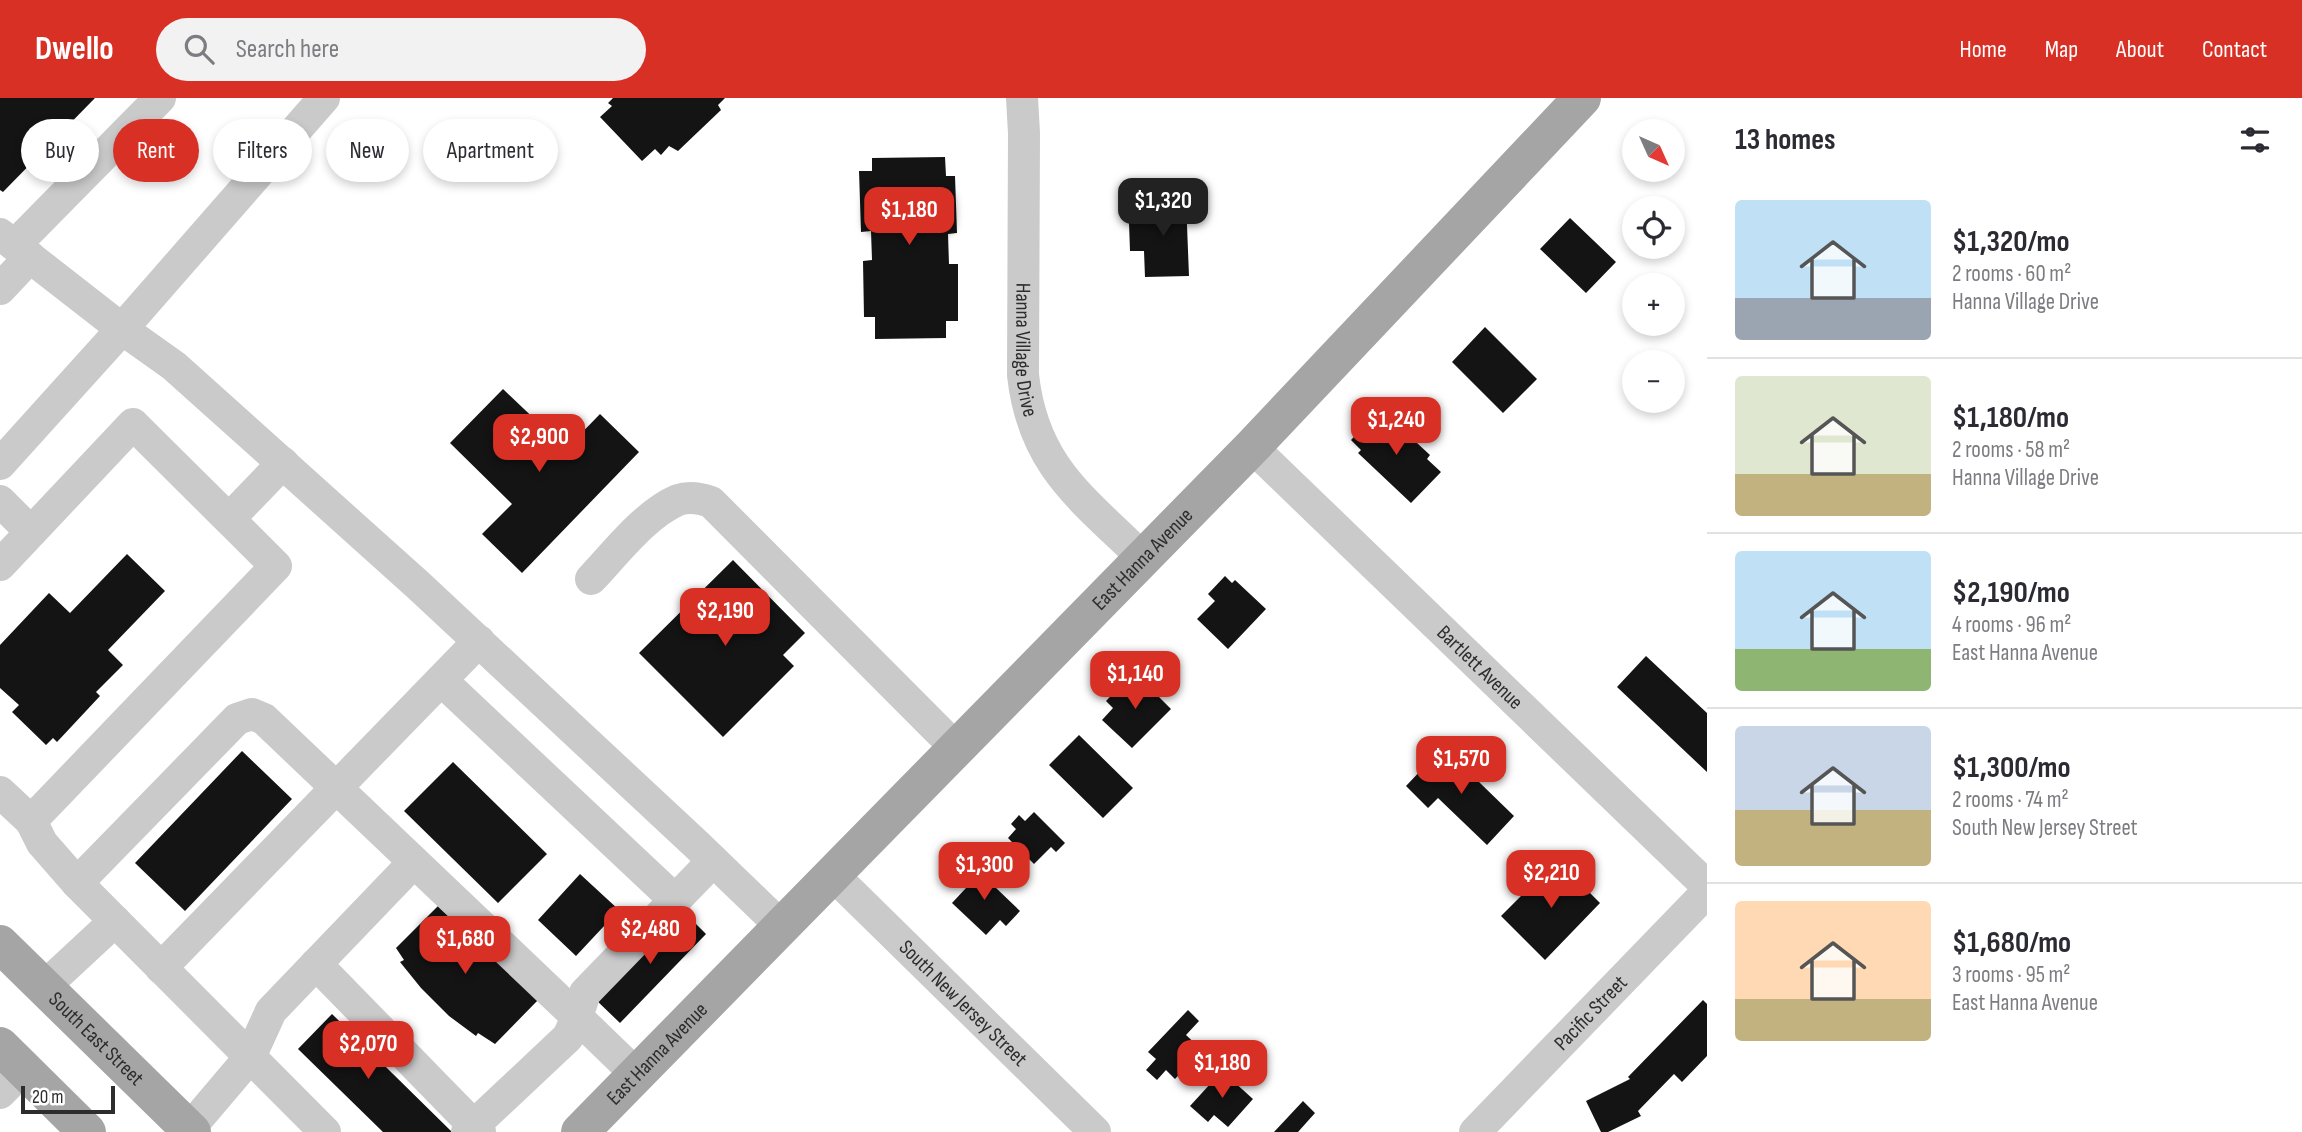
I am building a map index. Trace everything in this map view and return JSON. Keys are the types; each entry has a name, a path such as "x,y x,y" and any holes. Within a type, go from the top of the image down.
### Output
{"main road":[{"name":"East Hanna Avenue","path":"580,1132 1252,447 1582,98"},
{"name":"South East Street","path":"0,944 191,1131"},
{"path":"8,1070 87,1132"}],"street":[{"path":"0,289 15,245 160,98"},
{"path":"0,464 324,98"},
{"name":"Hanna Village Drive","path":"1022,98 1023,374 1030,414 1047,456 1065,482 1143,558"},
{"path":"15,245 174,366 479,642 781,926"},
{"path":"0,565 133,424 276,566 31,821"},
{"name":"Bartlett Avenue","path":"1252,447 1707,886"},
{"path":"229,519 283,463"},
{"path":"591,579 648,520 678,500 696,497 711,502 956,748"},
{"path":"0,501 31,532"},
{"path":"161,968 479,642"},
{"path":"441,680 675,900"},
{"path":"77,883 237,719 252,714 264,719 636,1074"},
{"path":"0,792 31,821 42,843 77,883 325,1132"},
{"path":"316,964 473,1130 569,1037 585,993 713,861"},
{"path":"191,1131 250,1057 271,1011 414,862"},
{"name":"South New Jersey Street","path":"832,874 1095,1132"},
{"name":"Pacific Street","path":"1475,1132 1707,892"},
{"path":"44,987 115,921"}],"building":[{"path":"0,98 95,98 74,119 21,119 21,174 3,192 0,190"},
{"path":"613,98 725,98 718,105 721,110 678,151 669,146 661,155 655,149 642,161 600,117 612,106 608,103"},
{"path":"945,157 946,176 955,176 957,233 948,234 949,264 958,264 958,321 946,321 946,338 875,339 875,317 864,317 863,261 872,260 871,231 861,232 859,171 872,171 872,158"},
{"path":"1186,200 1189,276 1145,277 1144,251 1130,251 1129,223 1143,223 1143,201"},
{"path":"1570,218 1616,262 1586,293 1540,249"},
{"path":"1485,327 1537,379 1503,413 1452,362"},
{"path":"503,389 566,449 600,414 639,452 522,573 482,534 512,504 450,443"},
{"path":"1378,412 1388,421 1391,419 1430,455 1427,459 1441,472 1411,503 1358,453 1361,450 1351,440"},
{"path":"127,554 165,591 108,650 123,665 96,692 100,696 57,742 53,738 46,745 12,712 19,705 0,688 0,645 49,593 70,613"},
{"path":"733,560 805,633 783,655 794,666 723,737 639,653"},
{"path":"1225,576 1232,583 1235,580 1266,609 1228,649 1197,619 1215,601 1208,594"},
{"path":"1646,656 1707,713 1707,772 1617,687"},
{"path":"1128,678 1136,686 1142,680 1171,709 1132,748 1102,720 1113,708 1106,701"},
{"path":"1079,735 1133,788 1103,818 1049,765"},
{"path":"1443,747 1514,816 1487,845 1438,798 1428,808 1406,786"},
{"path":"242,751 292,799 185,911 135,863"},
{"path":"453,762 547,854 498,903 404,811"},
{"path":"1034,812 1065,843 1056,852 1051,847 1034,864 1008,838 1016,829 1011,824 1019,815 1025,821"},
{"path":"1557,860 1600,903 1545,960 1501,916"},
{"path":"972,865 1020,911 1006,926 1000,920 986,935 952,903 966,888 958,880"},
{"path":"580,874 619,910 576,956 538,920"},
{"path":"442,902 539,999 495,1044 478,1033 476,1036 449,1016 400,962 404,960 396,948"},
{"path":"681,909 706,934 620,1023 594,998"},
{"path":"1703,1000 1707,1004 1707,1056 1682,1082 1674,1074 1638,1111 1641,1116 1608,1132 1601,1132 1586,1101 1630,1079 1628,1077"},
{"path":"1188,1010 1199,1021 1186,1035 1202,1050 1175,1079 1166,1070 1157,1080 1146,1070 1156,1059 1148,1052"},
{"path":"332,1014 452,1132 383,1132 298,1049"},
{"path":"1222,1071 1253,1099 1228,1127 1214,1115 1208,1122 1190,1106"},
{"path":"1303,1101 1315,1113 1298,1132 1274,1132"}]}
